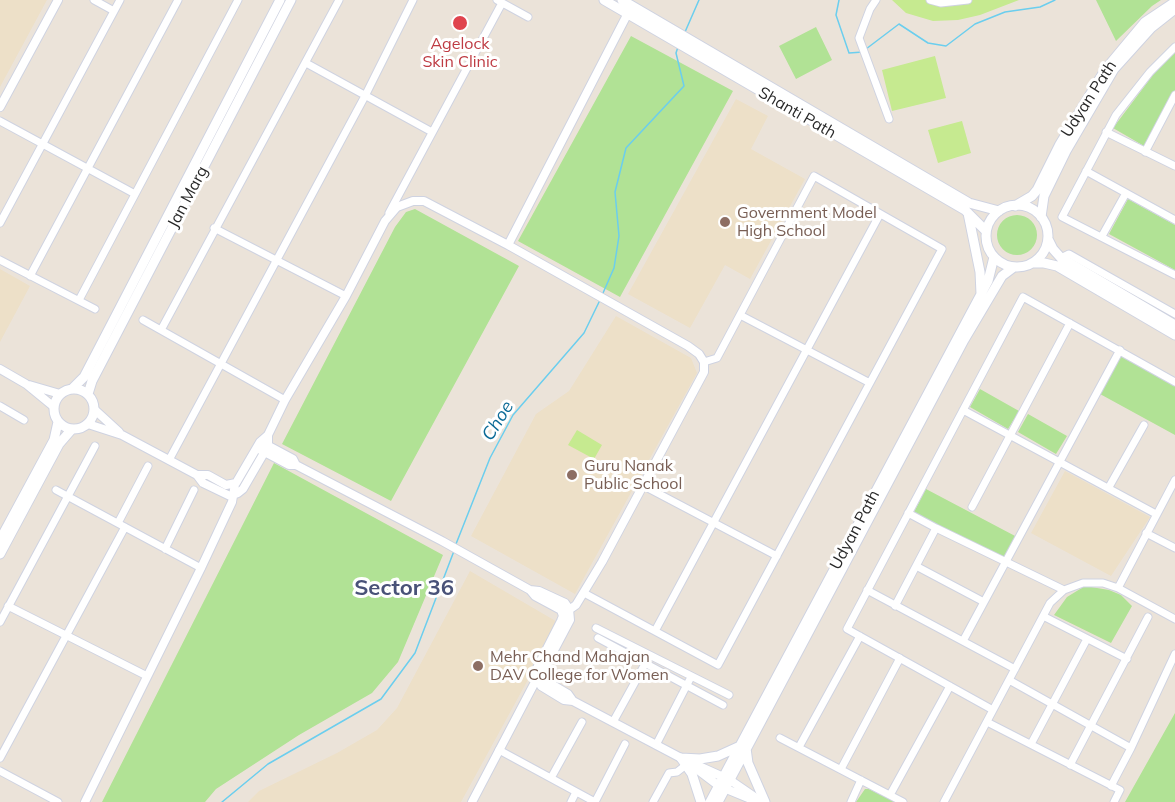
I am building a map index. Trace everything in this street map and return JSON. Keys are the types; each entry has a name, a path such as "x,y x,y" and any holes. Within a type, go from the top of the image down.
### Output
{"main road":[{"name":"Jan Marg","path":"74,388 84,377 280,0"},
{"name":"Jan Marg","path":"88,394 92,381 291,0"},
{"name":"Shanti Path","path":"604,0 628,4 666,31 969,203 999,211"},
{"name":"Udyan Path","path":"1016,206 1037,190 1060,144 1105,70 1145,22 1175,2"},
{"name":"Udyan Path","path":"1041,217 1044,196 1066,151 1114,69 1151,28 1175,9"},
{"name":"Shanti Path","path":"706,54 968,213 986,231"},
{"path":"1175,325 1061,258 1048,239 1041,217 1024,206 999,211 992,219 986,231 987,244 999,262 1014,267 1033,263 1057,266 1175,335"},
{"path":"968,213 980,272 981,294"},
{"path":"1033,263 1042,254 1048,239"},
{"name":"Udyan Path","path":"710,802 724,783 988,281 994,257"},
{"name":"Udyan Path","path":"743,747 964,340 1002,276 1014,267"},
{"path":"74,388 88,394 94,402 95,410 88,424 72,429 58,422 54,407 60,394 74,388"},
{"path":"0,540 54,440 58,422"},
{"path":"0,554 59,444 72,429"},
{"path":"701,802 698,788 683,762 718,756 743,747 762,802"},
{"name":"Udyan Path","path":"718,802 724,783"}],"street":[{"path":"0,107 58,0"},
{"path":"94,0 114,11"},
{"path":"0,223 120,0"},
{"path":"30,276 178,0"},
{"path":"79,300 238,0"},
{"path":"160,330 339,0"},
{"path":"169,460 365,96 413,0"},
{"path":"876,0 870,9 859,38 889,119"},
{"path":"930,0 941,3 968,0"},
{"path":"88,424 122,435 197,475 203,483 226,495 235,495 243,489 285,400 346,296 500,1 528,17"},
{"path":"508,245 628,4"},
{"path":"1175,47 1128,98 1106,132 1062,217 1175,275"},
{"path":"306,63 432,132"},
{"path":"1145,152 1175,95"},
{"path":"0,121 135,194"},
{"path":"1106,132 1175,166"},
{"path":"1086,171 1175,220"},
{"path":"584,593 718,665 942,249 814,176 717,358 704,362"},
{"path":"1102,236 1126,193"},
{"path":"385,220 397,207 413,201 424,201 508,245 699,354 704,362 704,372 584,593 576,605 566,612 535,672 540,678 568,694 573,701 683,762 762,802"},
{"path":"655,631 880,214"},
{"path":"214,228 346,296"},
{"path":"1061,258 1069,254 1175,314"},
{"path":"0,260 95,309"},
{"path":"993,710 847,629 1023,297 1175,382"},
{"path":"740,315 870,383"},
{"path":"143,320 285,400"},
{"path":"972,507 1070,323"},
{"path":"963,641 1120,350"},
{"path":"0,369 26,384 54,407"},
{"path":"26,384 60,394"},
{"path":"0,406 24,420"},
{"path":"95,410 122,435"},
{"path":"963,410 1156,514"},
{"path":"1109,487 1144,425"},
{"path":"0,622 95,446"},
{"path":"263,447 289,465 296,465 530,590 539,591 565,603 566,612"},
{"path":"85,802 201,568 235,495 235,484 263,447"},
{"path":"0,758 66,635 148,466"},
{"path":"197,475 208,475 226,485 235,484"},
{"path":"1118,588 1175,480"},
{"path":"644,486 777,556"},
{"path":"56,490 201,568"},
{"path":"165,549 194,490"},
{"path":"908,513 1064,590"},
{"path":"895,606 936,528"},
{"path":"1146,533 1175,548"},
{"path":"916,566 984,602"},
{"path":"944,802 1050,603 1064,590 1083,583 1103,583 1118,588 1175,619"},
{"path":"867,590 1015,669"},
{"path":"9,606 147,676"},
{"path":"1043,616 1127,659"},
{"path":"1070,765 1148,617"},
{"path":"596,628 729,695"},
{"path":"799,747 860,636"},
{"path":"598,638 723,705"},
{"path":"1031,744 1087,639"},
{"path":"1111,786 1175,654"},
{"path":"841,769 900,658"},
{"path":"613,722 645,664"},
{"path":"656,745 691,677"},
{"path":"472,802 540,678"},
{"path":"1009,680 1131,748"},
{"path":"890,795 950,686"},
{"path":"551,778 582,722"},
{"path":"987,722 1119,790 1114,802"},
{"path":"780,738 903,802"},
{"path":"499,750 595,802 625,744"},
{"path":"653,802 669,773 677,772 683,762"},
{"path":"0,771 58,802"},
{"path":"850,802 861,780"},
{"path":"571,802 576,792"}],"shaded area":[{"path":"0,0 47,0 0,87"},
{"name":"Government Model High School","path":"736,99 768,116 751,149 805,179 750,279 725,265 690,328 628,294"},
{"path":"0,269 30,286 0,342"},
{"name":"Guru Nanak Public School","path":"616,316 691,358 697,373 575,594 471,536 536,414 569,391"},
{"path":"1065,471 1150,517 1111,576 1031,533"},
{"name":"Mehr Chand Mahajan DAV College for Women","path":"470,571 559,623 461,802 248,802 259,791 337,753 377,730 397,708"}],"green space":[{"path":"892,0 1019,0 980,15 958,20 933,21 906,13"},
{"path":"1096,0 1161,0 1116,41"},
{"path":"816,27 832,60 796,79 779,46"},
{"path":"631,36 733,91 620,297 518,241"},
{"path":"1175,49 1175,90 1144,146 1113,128"},
{"path":"935,56 946,98 892,111 882,70"},
{"path":"962,121 971,153 938,163 928,130"},
{"path":"1128,199 1175,225 1175,270 1109,234"},
{"path":"415,209 519,266 391,501 282,444 395,227 406,212"},
{"path":"1017,215 1025,216 1031,221 1036,227 1036,243 1031,249 1025,254 1017,255 1009,254 1003,249 998,243 997,235 998,227 1003,221 1009,216"},
{"path":"1122,353 1175,384 1175,435 1100,394"},
{"path":"980,389 1019,411 1008,429 970,407"},
{"path":"1028,414 1067,436 1056,454 1018,432"},
{"path":"577,430 602,445 594,459 568,445"},
{"path":"274,463 443,555 398,662 372,693 299,735 216,789 205,802 102,802"},
{"path":"926,489 1017,537 1004,561 914,512"},
{"path":"1085,586 1109,590 1121,595 1132,606 1111,643 1054,615 1067,597"},
{"path":"1175,713 1175,802 1125,802"},
{"path":"865,789 869,789 895,802 856,802"}],"waterway":[{"name":"Choe","path":"685,32 699,0"},
{"name":"Choe","path":"839,0 836,15 849,53 863,52"},
{"name":"Choe","path":"866,49 899,24 928,43 946,46 975,24 1005,12 1040,7 1055,0"},
{"name":"Choe","path":"603,293 614,268 619,236 615,192 626,148 684,86 676,53 678,47"},
{"name":"Choe","path":"456,544 490,458 513,415 584,333 600,300"},
{"name":"Choe","path":"222,802 268,764 381,699 415,653 454,551"}],"place":[{"name":"Agelock Skin Clinic","path":"460,23"},
{"name":"Government Model High School","path":"725,222"},
{"name":"Guru Nanak Public School","path":"572,475"},
{"name":"Mehr Chand Mahajan DAV College for Women","path":"478,666"}],"district":[{"name":"Sector 36","path":"404,588"}]}
